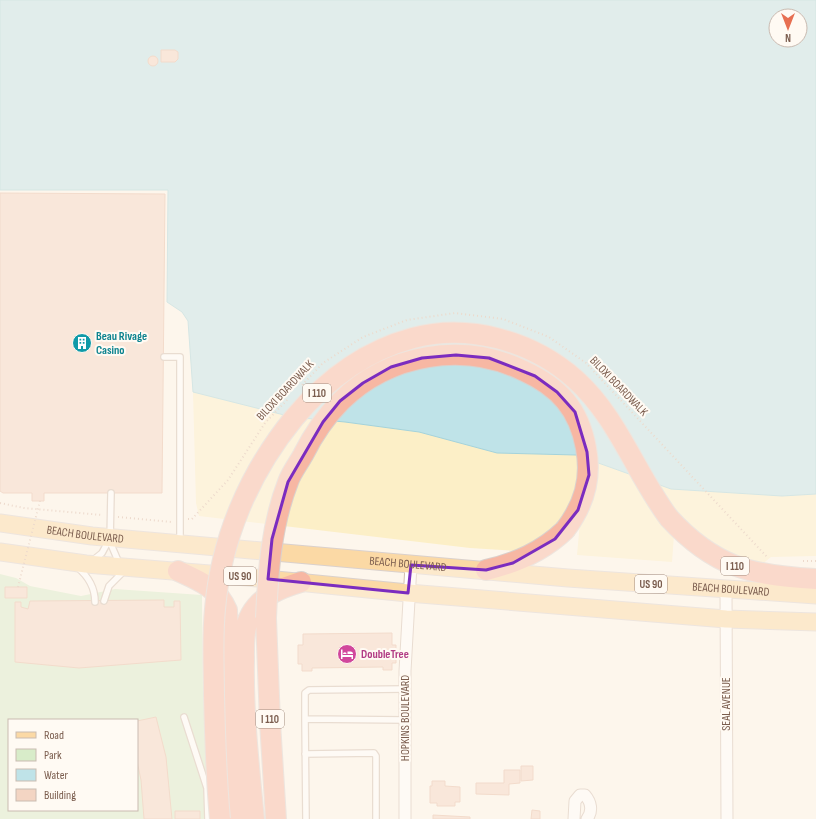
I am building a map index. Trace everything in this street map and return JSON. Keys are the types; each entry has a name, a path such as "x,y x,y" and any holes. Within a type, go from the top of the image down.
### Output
{"highway":[{"name":"I 110","path":"220,819 216,769 214,629 218,585 228,540 247,490 271,448 309,401 337,376 372,353 417,337 450,333 496,338 519,345 536,353 575,379 595,400 611,422 651,492 669,518 695,544 734,566 773,576 816,579"},
{"name":"I 110","path":"276,819 266,618 268,576 272,540 288,482 314,434 340,401 363,383 391,367 406,362 439,355 473,355 489,358 535,376 552,388 574,412 584,435 588,475 587,486 578,510 565,530 544,548 513,563 486,570"},
{"path":"178,571 200,581 215,591 227,610 234,766 238,819"},
{"path":"254,819 245,721 244,641 247,620 256,606 268,595 301,582"}],"main road":[{"name":"BEACH BOULEVARD","path":"0,523 60,533 109,538 726,590 816,595"},
{"name":"US 90","path":"0,552 86,564 301,582 408,593 726,619 816,622"}],"street":[{"name":"HOPKINS BOULEVARD","path":"405,819 405,690 408,593 411,564"},
{"name":"SEAL AVENUE","path":"726,590 727,819"},
{"path":"574,819 575,801 580,795 585,795 590,800 590,812 587,819"}],"lane":[{"path":"164,357 180,357 180,544"},
{"path":"104,601 106,591 126,567 113,554 109,538 111,493"},
{"path":"86,564 102,553 109,538"},
{"path":"69,562 81,570 86,577 94,590 95,602"},
{"path":"306,819 306,692 309,690 405,690"},
{"path":"184,717 207,788 208,819"},
{"path":"305,719 405,720"},
{"path":"306,754 374,753 376,756 376,819"}],"path":[{"name":"BILOXI BOARDWALK","path":"296,390 323,363 363,337 407,320 454,313 503,319 550,337 586,363 771,561"},
{"name":"BILOXI BOARDWALK","path":"215,493 228,480 265,423 291,396"},
{"path":"18,587 40,501"}],"highlighted area":[{"path":"456,355 489,358 535,376 557,392 575,412 587,452 589,475 578,510 555,539 513,563 486,570 411,565 408,593 268,579 272,539 288,482 323,422 340,401 363,383 391,367 422,358"}],"green space":[{"path":"0,574 16,578 30,586 81,596 115,589 202,595 203,695 211,819 0,819"}],"sand":[{"path":"193,392 292,417 345,422 419,432 497,453 576,455 671,489 782,496 816,494 816,556 771,557 761,565 737,557 713,544 674,535 672,562 577,555 580,522 557,524 541,539 518,551 470,548 199,516 196,503"}],"water":[{"path":"0,0 816,0 816,494 782,496 671,489 576,455 497,453 419,432 345,422 292,417 193,392 188,321 182,312 167,302 168,190 0,190"}],"building":[{"path":"161,50 175,50 178,52 178,59 175,62 161,62"},
{"path":"153,56 158,61 153,66 148,61"},
{"name":"Beau Rivage Casino","path":"0,193 165,194 162,493 44,493 44,501 32,501 32,493 3,493 0,491"},
{"path":"5,587 27,587 27,598 5,598"},
{"path":"164,600 164,607 174,607 174,601 180,601 181,660 79,668 15,662 15,602 21,602 21,607 28,609 30,601"},
{"name":"DoubleTree","path":"392,633 392,645 396,645 396,663 392,663 392,670 383,670 383,667 312,668 312,671 302,671 302,664 298,664 298,645 303,645 303,634"},
{"path":"156,717 166,757 172,819 144,819 141,780 138,766 138,721"},
{"path":"521,766 533,766 533,780 521,781"},
{"path":"504,770 520,770 520,783 509,784 509,795 476,794 476,783 504,783"},
{"path":"432,781 445,781 445,786 460,787 460,802 455,802 455,806 437,806 437,803 430,803 430,786 432,786"},
{"path":"532,810 540,811 540,819 531,819"},
{"path":"175,811 200,811 200,819 175,819"},
{"path":"433,815 470,817 470,819 433,819"}],"place":[{"name":"Beau Rivage Casino","path":"82,343"},
{"name":"DoubleTree","path":"347,654"}]}
